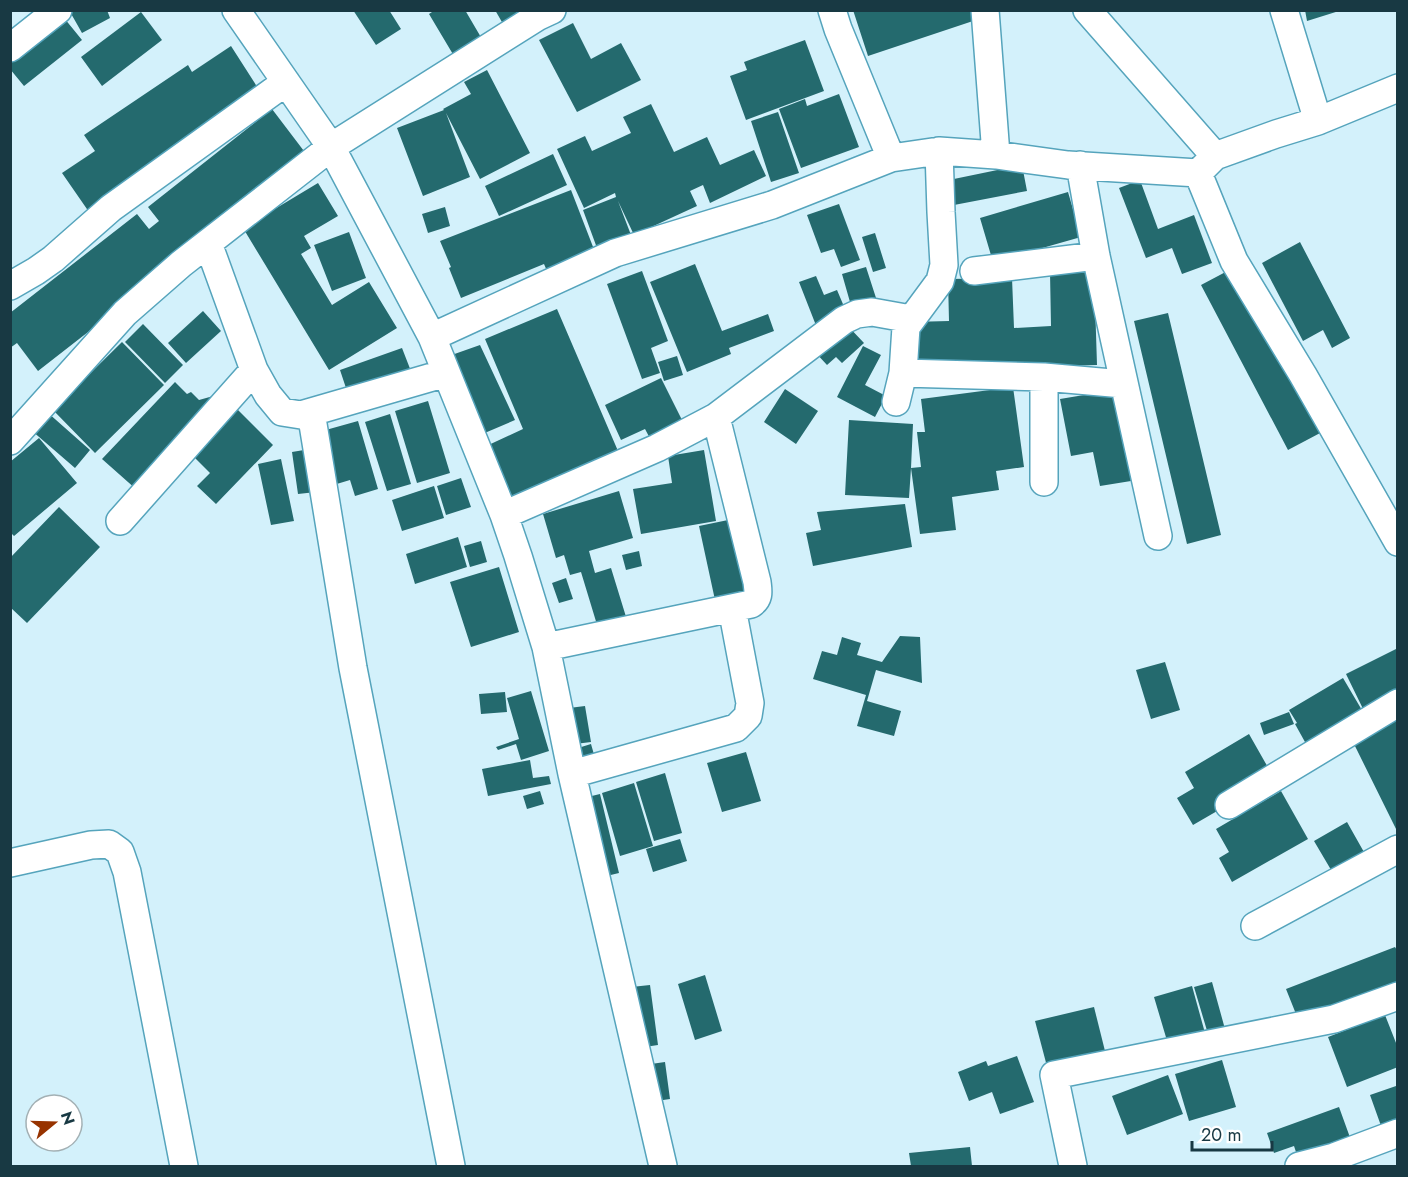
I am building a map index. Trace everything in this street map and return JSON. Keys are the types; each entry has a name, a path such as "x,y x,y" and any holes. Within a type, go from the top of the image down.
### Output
{"street":[{"path":"10,48 58,10"},
{"path":"236,10 332,147 432,337 504,515 546,647 572,774 663,1167"},
{"path":"10,441 126,313 181,264 332,147 537,17 552,10"},
{"path":"832,10 891,158"},
{"path":"985,10 996,155"},
{"path":"1284,10 1318,121"},
{"path":"1090,12 1214,160 1234,261 1303,375 1398,542"},
{"path":"10,286 53,259 111,208 286,82"},
{"path":"432,337 615,253 772,205 891,158 939,151 996,155 1068,165 1214,160 1398,88"},
{"path":"896,402 903,373 906,327 940,281 944,265 939,151"},
{"path":"1080,165 1096,256 1158,536"},
{"path":"208,243 254,370 268,395 282,412 301,415 446,373"},
{"path":"974,271 1096,256"},
{"path":"504,515 657,448 716,417 844,320 857,314 872,312 911,319"},
{"path":"120,521 254,370"},
{"path":"903,373 1044,377 1123,384"},
{"path":"1044,377 1044,482"},
{"path":"311,412 353,668 451,1167"},
{"path":"546,647 751,604 756,601 759,596 757,582 716,417"},
{"path":"572,774 736,728 748,716 750,703 732,608"},
{"path":"1229,805 1398,703"},
{"path":"10,863 91,845 109,844 120,852 127,873 184,1167"},
{"path":"1255,926 1398,849"},
{"path":"1073,1167 1054,1075 1334,1019 1398,996"},
{"path":"1299,1167 1334,1157 1398,1133"}],"building":[{"path":"69,10 107,10 110,18 82,33"},
{"path":"353,10 389,10 401,29 376,45"},
{"path":"435,10 465,10 482,39 454,56 429,14"},
{"path":"495,10 529,10 506,29"},
{"path":"853,10 983,10 985,17 868,56"},
{"path":"1305,10 1339,10 1339,11 1307,21"},
{"path":"141,12 162,40 102,86 81,57"},
{"path":"60,13 82,40 24,86 10,69 10,54"},
{"path":"573,23 591,59 621,43 641,80 577,112 539,40"},
{"path":"805,40 824,91 746,120 730,76 747,70 744,62"},
{"path":"231,46 263,96 89,212 62,173 95,151 84,135 188,65 192,72"},
{"path":"487,70 530,153 480,179 446,113 470,177 423,196 397,128 444,110 471,94 464,82"},
{"path":"839,94 859,147 801,168 779,109 805,99 807,106"},
{"path":"651,104 674,152 707,137 720,165 754,150 766,176 710,203 703,185 690,191 697,206 634,235 618,201 631,235 597,248 583,210 616,197 615,193 584,208 557,149 585,136 592,151 631,133 623,117"},
{"path":"272,109 310,159 38,371 17,343 10,348 10,313 137,214 149,229 159,221 148,207"},
{"path":"778,112 799,173 771,182 751,121"},
{"path":"553,154 567,185 499,216 485,186"},
{"path":"1022,165 1027,191 954,205 949,180"},
{"path":"1140,180 1158,229 1194,215 1212,263 1182,274 1172,248 1146,258 1119,188"},
{"path":"318,183 338,216 304,236 311,248 301,254 332,305 369,282 397,328 329,370 243,228"},
{"path":"571,190 595,252 547,271 544,264 461,298 440,241"},
{"path":"1068,192 1081,237 993,262 980,218"},
{"path":"839,204 860,260 841,267 834,249 821,253 807,215"},
{"path":"445,207 450,226 428,233 422,214"},
{"path":"349,232 366,278 332,291 314,245"},
{"path":"875,233 886,268 873,272 862,237"},
{"path":"1300,242 1350,338 1332,348 1323,330 1303,341 1262,263"},
{"path":"695,264 722,331 768,314 774,331 729,348 731,354 687,372 650,282"},
{"path":"866,267 877,301 852,309 842,274"},
{"path":"1235,267 1322,432 1288,450 1201,285"},
{"path":"642,271 668,341 651,348 660,373 642,379 607,284"},
{"path":"1094,271 1097,365 912,370 911,322 949,321 948,279 1012,278 1014,328 1051,326 1050,272"},
{"path":"816,276 824,295 837,290 848,316 817,328 799,282"},
{"path":"557,309 618,451 505,509 482,448 523,429 485,339"},
{"path":"203,311 221,331 186,363 168,343"},
{"path":"1168,313 1221,535 1187,544 1134,321"},
{"path":"143,324 183,365 165,383 125,342"},
{"path":"846,324 864,343 842,363 836,357 827,365 815,352"},
{"path":"122,342 164,385 95,453 53,410"},
{"path":"480,345 515,420 480,435 446,357"},
{"path":"863,346 881,355 865,385 886,396 875,417 837,397"},
{"path":"402,348 414,379 350,400 340,370"},
{"path":"677,356 683,375 664,381 658,362"},
{"path":"661,378 686,428 653,444 645,429 621,440 605,405"},
{"path":"175,382 187,394 191,392 199,400 224,393 137,490 102,459"},
{"path":"1013,387 1024,467 996,471 999,490 952,497 956,530 920,534 911,468 921,467 917,432 925,432 921,399"},
{"path":"785,389 818,411 796,444 764,422"},
{"path":"1114,390 1131,481 1100,486 1093,452 1071,456 1060,399"},
{"path":"428,401 450,473 417,483 395,411"},
{"path":"236,408 273,445 216,504 197,486 210,473 191,454"},
{"path":"47,412 90,450 75,468 31,430"},
{"path":"390,414 411,484 387,491 365,422"},
{"path":"849,420 913,424 909,498 845,495"},
{"path":"358,421 378,489 355,496 350,480 330,486 315,433"},
{"path":"39,438 77,483 14,536 10,532 10,462"},
{"path":"310,449 316,492 298,494 292,452"},
{"path":"704,450 716,521 641,534 633,489 672,483 668,456"},
{"path":"281,459 294,521 271,525 258,464"},
{"path":"461,478 471,507 446,515 437,486"},
{"path":"434,486 444,518 402,531 392,500"},
{"path":"619,491 633,538 589,551 595,573 611,568 627,620 598,628 581,572 570,575 564,555 556,558 543,514"},
{"path":"905,504 912,547 813,566 806,533 821,530 817,512"},
{"path":"59,507 100,547 27,623 10,607 10,558"},
{"path":"733,519 749,593 715,600 699,526"},
{"path":"458,537 467,567 415,584 406,554"},
{"path":"481,541 487,562 470,567 464,546"},
{"path":"639,551 642,566 626,570 622,555"},
{"path":"499,567 519,632 471,647 450,582"},
{"path":"566,578 573,599 559,603 552,583"},
{"path":"900,636 920,637 922,683 876,670 867,701 901,711 894,736 857,726 866,695 813,679 822,651 837,655 842,637 861,643 857,655 882,662"},
{"path":"1398,648 1398,699 1366,715 1346,674"},
{"path":"1165,662 1180,710 1151,719 1136,670"},
{"path":"1343,678 1366,717 1310,751 1289,710"},
{"path":"531,691 549,751 521,760 516,744 498,750 496,747 519,739 507,698"},
{"path":"505,692 507,712 481,714 479,694"},
{"path":"585,706 591,742 567,745 561,709"},
{"path":"1289,712 1294,724 1264,735 1260,723"},
{"path":"1396,720 1398,722 1398,833 1353,742"},
{"path":"1249,734 1274,778 1193,825 1177,798 1194,788 1185,772"},
{"path":"591,744 595,758 569,765 565,752"},
{"path":"746,752 761,801 722,812 707,763"},
{"path":"530,760 533,778 549,776 551,784 488,796 482,769"},
{"path":"665,773 682,833 654,841 636,782"},
{"path":"634,783 653,846 620,856 602,793"},
{"path":"540,791 544,804 527,809 523,796"},
{"path":"1281,791 1308,839 1232,882 1219,858 1229,852 1216,829"},
{"path":"600,794 619,873 594,879 575,800"},
{"path":"1347,822 1369,861 1337,880 1314,841"},
{"path":"680,839 687,861 653,872 646,849"},
{"path":"1395,947 1398,952 1398,997 1304,1034 1286,989"},
{"path":"705,975 722,1031 695,1040 678,984"},
{"path":"1212,982 1225,1029 1208,1034 1194,987"},
{"path":"650,985 658,1045 631,1049 622,988"},
{"path":"1192,986 1205,1033 1168,1044 1154,997"},
{"path":"1094,1007 1107,1059 1049,1074 1035,1021"},
{"path":"1385,1015 1398,1048 1398,1067 1347,1087 1328,1037"},
{"path":"1017,1056 1034,1102 1000,1114 992,1092 969,1101 958,1072 986,1061 988,1066"},
{"path":"1222,1060 1236,1107 1189,1121 1175,1074"},
{"path":"665,1062 670,1099 642,1103 637,1066"},
{"path":"1168,1075 1183,1114 1127,1135 1112,1096"},
{"path":"1396,1086 1398,1089 1398,1132 1385,1137 1370,1095"},
{"path":"1339,1107 1352,1143 1299,1161 1294,1146 1274,1153 1267,1133"},
{"path":"970,1147 972,1166 911,1166 909,1153"}]}
